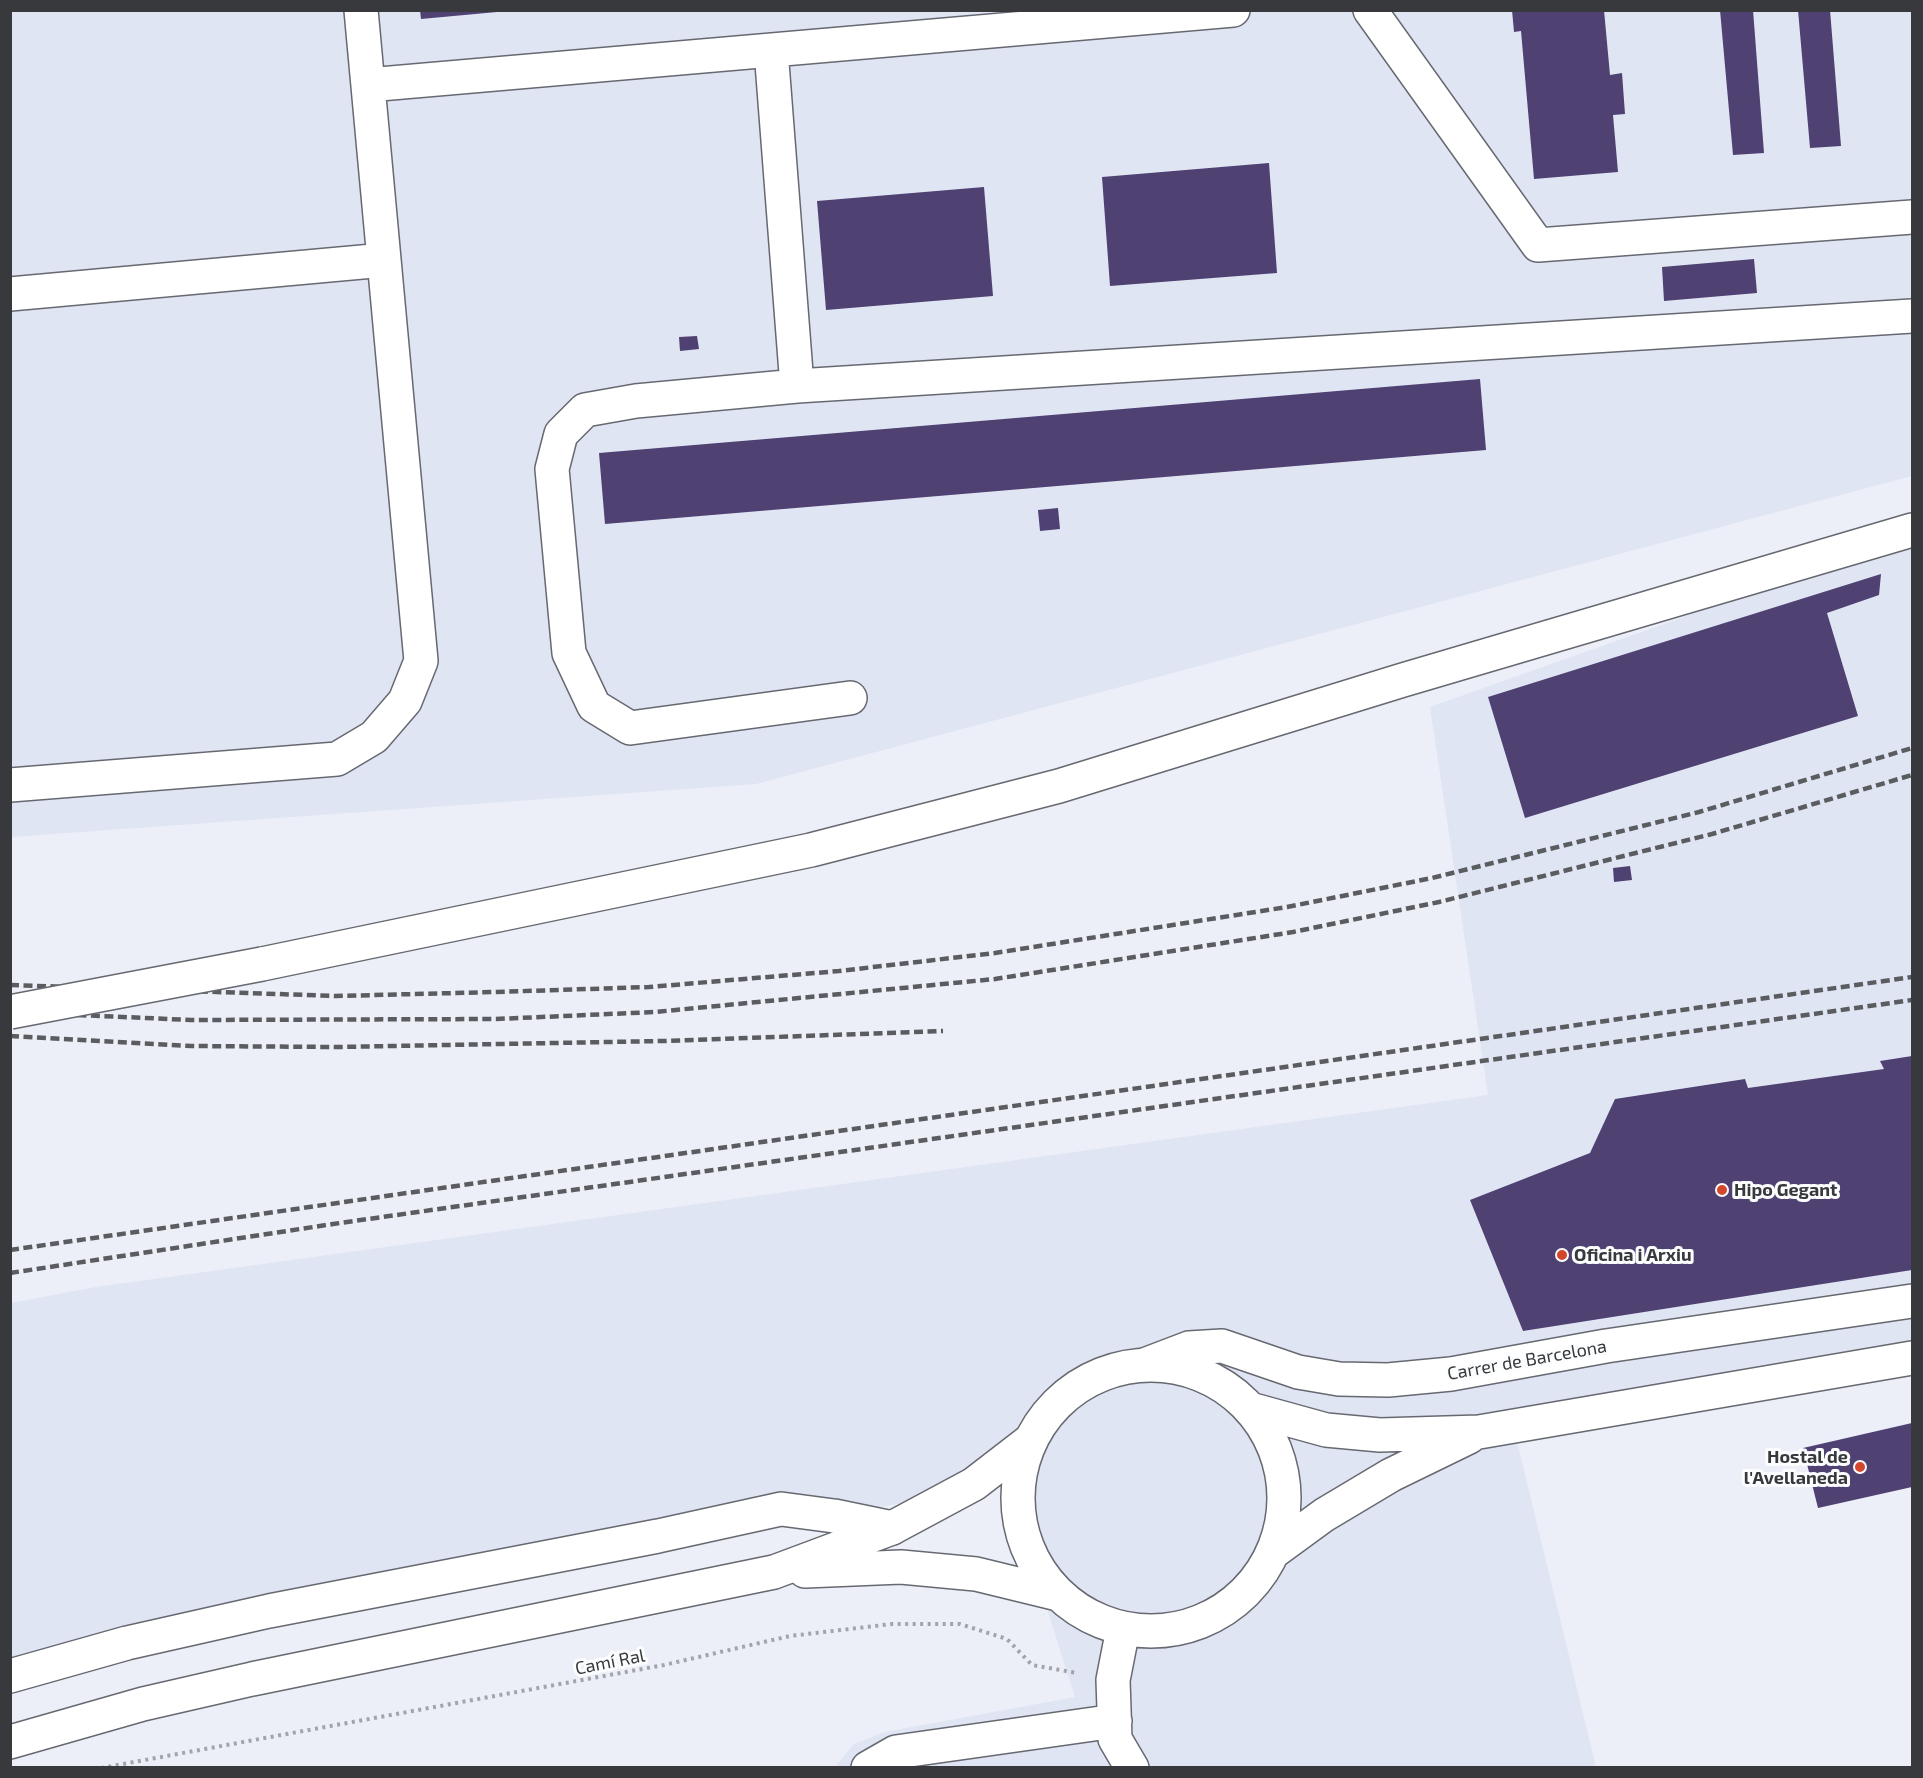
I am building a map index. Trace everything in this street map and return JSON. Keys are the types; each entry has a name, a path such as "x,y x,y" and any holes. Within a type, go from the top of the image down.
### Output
{"main road":[{"path":"10,785 337,759 374,737 405,701 421,661 361,10"},
{"path":"368,85 1233,10"},
{"path":"1370,10 1538,245 1912,217"},
{"path":"771,51 797,386"},
{"path":"10,294 384,260"},
{"path":"850,698 630,728 594,706 569,653 552,469 561,434 585,410 636,401 797,386 1912,316"},
{"path":"10,1012 262,964 811,850 1059,786 1415,676 1912,530"},
{"name":"Carrer de Barcelona","path":"1147,1364 1189,1348 1222,1346 1298,1372 1339,1379 1388,1380 1451,1374 1606,1346 1912,1301"},
{"path":"1250,1409 1326,1430 1380,1435 1479,1432 1912,1358"},
{"path":"1147,1364 1173,1366 1198,1373 1230,1391 1250,1409 1271,1439 1283,1477 1284,1513 1272,1553 1256,1580 1237,1600 1201,1622 1162,1631 1123,1629 1098,1620 1073,1607 1058,1594 1035,1562 1020,1520 1018,1494 1030,1440 1041,1422 1062,1399 1083,1383 1111,1370 1147,1364"},
{"path":"1272,1553 1324,1515 1391,1475 1479,1432"},
{"path":"10,1742 142,1704 252,1679 774,1572 892,1528 974,1484 1030,1440"},
{"path":"10,1676 127,1643 269,1611 658,1536 781,1509 834,1516 892,1528"},
{"path":"774,1572 901,1567 976,1574 1058,1594"},
{"path":"1123,1629 1113,1680 1116,1739 1132,1767"},
{"path":"868,1767 896,1752 1115,1721"}],"path":[{"name":"Camí Ral","path":"101,1767 664,1665 790,1636 891,1624 960,1624 1007,1639 1032,1665 1113,1680"}],"shaded area":[{"path":"11,11 1912,11 1912,476 756,784 11,837"},
{"path":"1912,536 1912,1370 1513,1425 1596,1767 835,1767 854,1744 885,1732 1075,1697 1007,1484 210,1629 11,1682 11,1303 96,1287 1488,1095 1430,707"}],"building":[{"path":"420,10 497,10 497,12 421,19"},
{"path":"1512,10 1604,10 1610,75 1622,73 1625,114 1613,115 1618,172 1534,179 1521,31 1514,32"},
{"path":"1720,10 1753,10 1764,153 1733,155"},
{"path":"1798,10 1830,10 1841,146 1810,148"},
{"path":"1269,163 1277,273 1110,286 1102,177"},
{"path":"984,187 993,296 826,310 817,201"},
{"path":"1754,259 1757,293 1664,301 1662,267"},
{"path":"697,336 699,349 680,351 679,337"},
{"path":"1480,379 1486,450 605,524 599,453"},
{"path":"1058,508 1060,529 1040,531 1038,510"},
{"path":"1881,574 1879,595 1827,613 1858,716 1525,818 1488,697"},
{"path":"1630,866 1632,880 1614,882 1613,868"},
{"path":"1912,1056 1912,1270 1523,1331 1470,1200 1590,1153 1615,1099 1745,1079 1748,1088 1884,1069 1880,1061"},
{"name":"Hostal de l'Avellaneda","path":"1912,1423 1912,1487 1818,1508 1803,1448"}],"railway":[{"path":"10,985 336,996 496,992 649,987 839,971 995,953 1287,907 1432,878 1699,812 1912,748"},
{"path":"10,1012 191,1020 496,1019 655,1012 995,979 1293,932 1439,902 1712,834 1912,775"},
{"path":"10,1250 1912,977"},
{"path":"10,1273 333,1224 1912,1000"},
{"path":"10,1036 191,1046 338,1047 664,1041 943,1031"}],"place":[{"name":"Hipo Gegant","path":"1722,1190"},
{"name":"Oficina i Arxiu","path":"1562,1255"},
{"name":"Hostal de l'Avellaneda","path":"1860,1467"}]}
